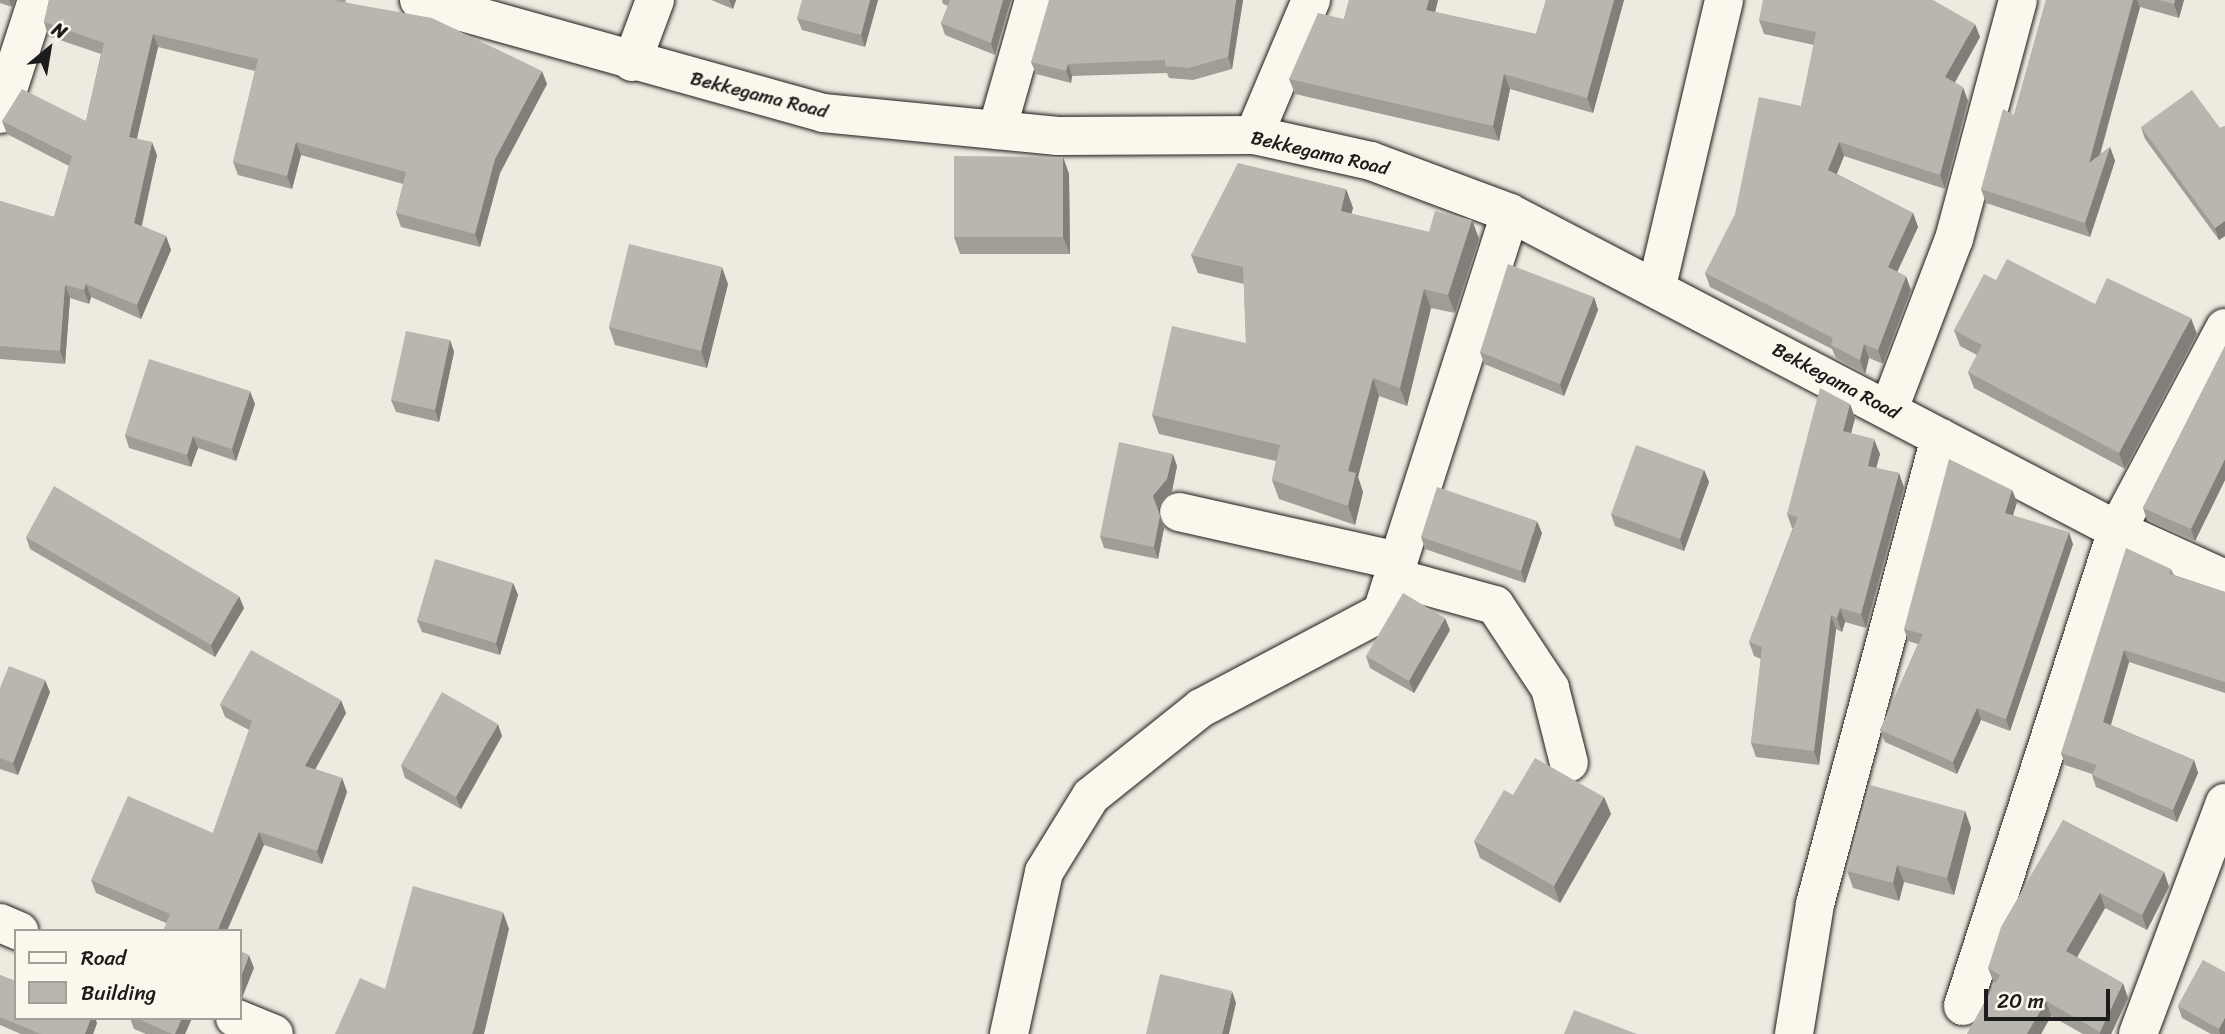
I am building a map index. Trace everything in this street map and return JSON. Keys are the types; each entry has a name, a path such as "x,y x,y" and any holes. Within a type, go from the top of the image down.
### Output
{"street":[{"path":"0,114 37,0"},
{"name":"Bekkegama Road","path":"419,0 632,62 823,113 1058,136 1254,135 1371,161 1510,213 1657,285 2116,530 2225,579"},
{"path":"632,62 655,0"},
{"path":"997,130 1034,0"},
{"path":"1254,135 1311,0"},
{"path":"1657,285 1724,0"},
{"path":"1889,409 1954,239 2018,0"},
{"path":"1009,1034 1044,872 1091,796 1201,708 1382,612 1510,213"},
{"path":"1963,1006 2116,530 2225,328"},
{"path":"1794,1034 1815,904 1940,437"},
{"path":"1179,512 1396,569 1495,605 1550,688 1569,763"},
{"path":"2138,1034 2225,803"},
{"path":"240,1020 274,1034"}],"building":[{"path":"49,0 337,0 432,18 542,71 495,159 475,234 396,213 406,172 296,142 287,176 233,162 258,59 153,34 129,137 152,142 134,223 166,236 137,305 86,284 84,290 65,285 60,351 0,346 0,201 54,217 72,156 2,121 22,89 86,121 104,43 44,22"},
{"path":"802,0 870,0 861,35 797,18"},
{"path":"950,0 1003,0 991,43 941,23"},
{"path":"1049,0 1236,0 1228,57 1188,68 1165,66 1165,60 1068,64 1066,71 1031,62"},
{"path":"1349,0 1429,0 1426,10 1536,34 1546,0 1614,0 1587,98 1504,74 1493,126 1289,79 1318,13 1344,19"},
{"path":"1763,0 1933,0 1975,24 1945,77 1963,87 1940,175 1839,142 1828,170 1913,213 1888,267 1906,276 1878,350 1864,344 1860,360 1831,345 1833,338 1705,273 1735,214 1759,97 1801,106 1816,32 1759,20"},
{"path":"2046,0 2133,0 2089,163 2110,147 2085,223 1981,189 2003,109 2014,115"},
{"path":"2158,0 2175,0 2174,4"},
{"path":"2192,90 2220,128 2225,126 2225,221 2215,228 2141,127"},
{"path":"954,156 1063,157 1063,237 954,237"},
{"path":"1238,163 1346,189 1341,211 1429,232 1435,211 1472,220 1448,295 1424,289 1400,388 1373,378 1348,471 1356,473 1348,506 1272,480 1280,445 1152,415 1172,326 1246,343 1243,267 1191,255"},
{"path":"629,244 722,267 701,351 609,327"},
{"path":"2007,259 2095,304 2107,278 2191,318 2119,453 1968,372 1982,345 1954,330 1984,274 1996,280"},
{"path":"1508,264 1594,297 1560,384 1480,352"},
{"path":"406,331 450,340 435,410 391,400"},
{"path":"2225,346 2225,459 2191,529 2143,508"},
{"path":"149,359 250,391 232,449 193,436 187,455 125,435"},
{"path":"1820,388 1850,404 1843,431 1874,439 1868,466 1899,473 1861,614 1840,608 1837,618 1831,615 1814,751 1751,743 1762,647 1749,642 1798,517 1787,514"},
{"path":"1119,442 1173,454 1167,479 1153,496 1160,516 1154,547 1100,536"},
{"path":"1636,445 1704,470 1680,539 1611,514"},
{"path":"1949,459 2012,490 2005,513 2069,532 2006,719 1977,708 1953,762 1880,730 1923,634 1904,629"},
{"path":"54,486 239,596 211,645 26,537"},
{"path":"1437,487 1537,521 1521,571 1421,537"},
{"path":"2126,548 2171,569 2169,574 2225,592 2225,682 2124,650 2103,722 2194,760 2173,810 2092,775 2097,765 2061,753"},
{"path":"435,559 513,583 496,643 417,620"},
{"path":"1403,593 1445,618 1409,681 1366,656"},
{"path":"251,650 341,700 305,766 342,778 317,851 259,832 218,929 164,929 170,914 91,880 128,796 213,833 252,721 220,704"},
{"path":"9,666 45,680 13,763 0,758 0,688"},
{"path":"442,692 498,724 456,797 401,765"},
{"path":"1535,758 1604,797 1554,886 1474,841 1504,790 1513,795"},
{"path":"1870,785 1965,811 1947,878 1897,865 1893,883 1847,871"},
{"path":"2063,820 2164,872 2142,915 2100,893 2066,951 2123,983 2100,1032 2046,1001 2027,1034 1967,1034 2000,975 1988,968 2001,927"},
{"path":"413,886 503,912 472,1034 335,1034 360,978 385,989"},
{"path":"242,952 249,955 242,974"},
{"path":"2203,960 2225,972 2225,1017 2219,1029 2178,1006"},
{"path":"1160,974 1232,991 1222,1034 1146,1034"},
{"path":"0,975 14,980 14,1020 90,1020 85,1034 41,1034 0,1017"},
{"path":"1574,1010 1637,1034 1564,1034"},
{"path":"140,1020 181,1020 175,1034"}]}
